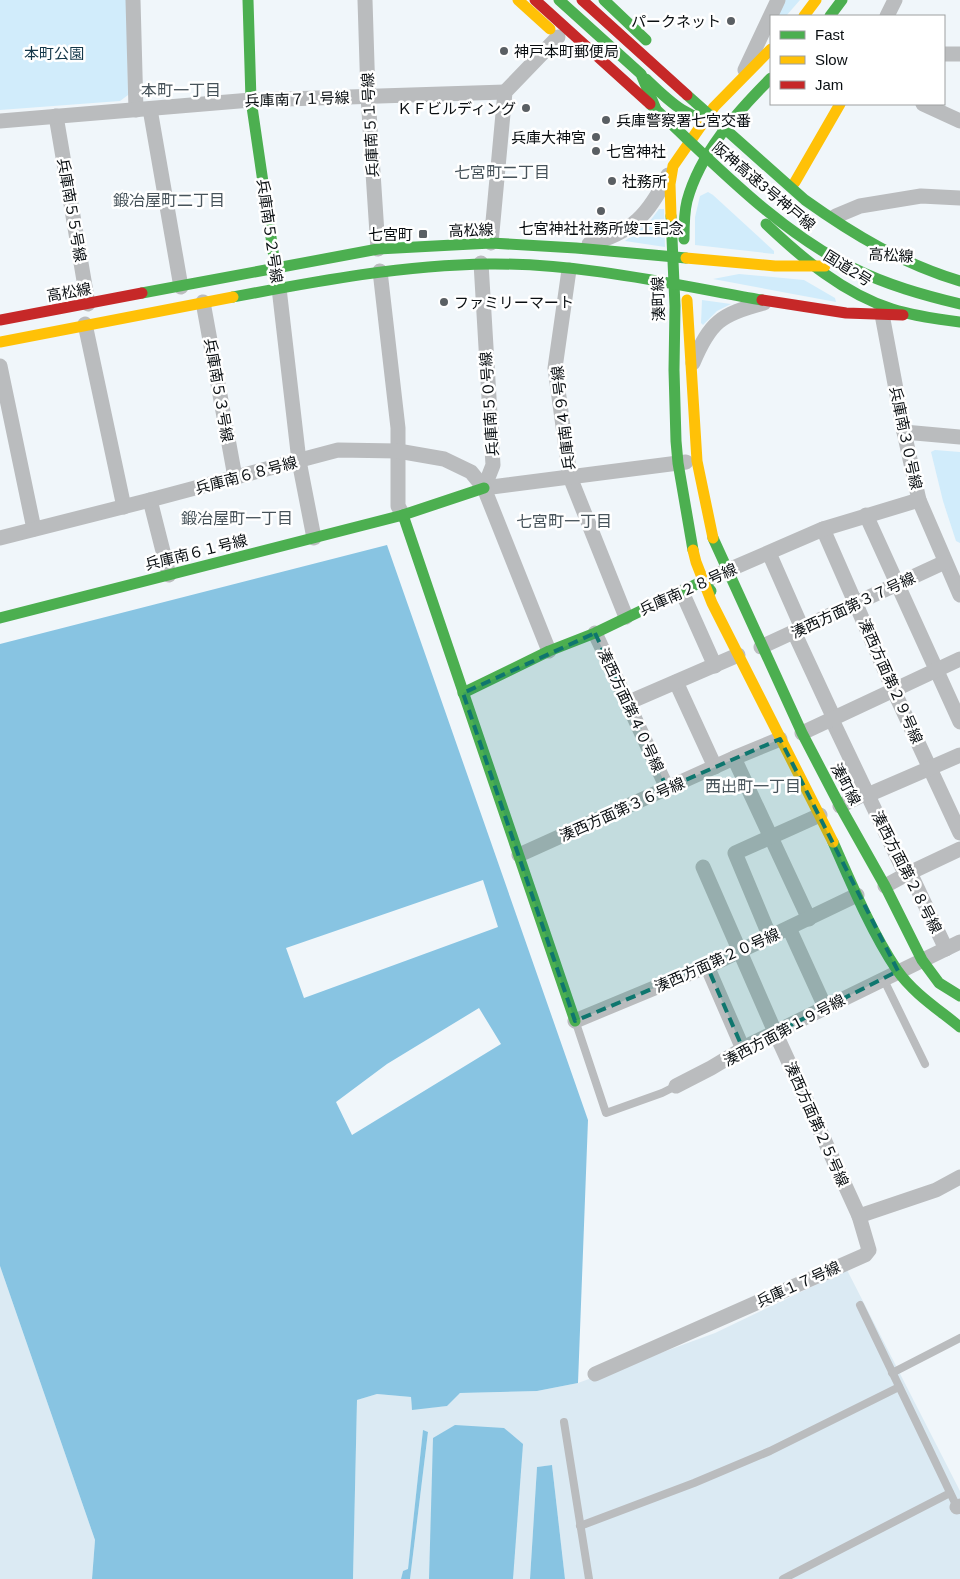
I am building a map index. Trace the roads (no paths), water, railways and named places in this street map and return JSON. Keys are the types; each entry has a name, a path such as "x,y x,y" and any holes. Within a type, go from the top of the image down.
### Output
{"main road":[{"name":"兵庫南５２号線","path":"248,0 251,100 278,288"},
{"path":"518,0 561,40"},
{"name":"阪神高速3号神戸線","path":"535,0 784,226 815,248 855,270 930,298 960,304"},
{"path":"559,0 679,108 704,121 731,122"},
{"name":"阪神高速3号神戸線","path":"582,0 805,200 843,228 882,251 918,267 960,281"},
{"path":"604,0 653,47"},
{"path":"805,15 816,0"},
{"path":"831,15 842,0"},
{"name":"湊町線","path":"770,50 714,107 673,166 670,202 678,463 692,544 703,581 802,732 840,806 885,886 922,960 940,983 960,996"},
{"path":"641,74 652,103 673,139"},
{"name":"湊町線","path":"770,79 757,91 731,122 703,164 694,180 687,200 684,224 697,460 713,540 727,571 750,650 780,739 820,815 885,950 898,971 918,993 960,1027"},
{"path":"687,80 795,182 862,237 906,259 960,275"},
{"name":"国道2号","path":"622,94 703,164 781,238 837,283 881,311 960,322"},
{"path":"795,182 839,105"},
{"name":"高松線","path":"0,320 378,249 491,243 576,248 672,258 686,273 773,301 881,311"},
{"name":"高松線","path":"0,342 278,288 404,268 481,263 570,270 673,284 686,273 775,266 881,269"},
{"name":"高松線","path":"900,270 948,273"},
{"name":"兵庫南６１号線","path":"0,618 403,515 484,488"},
{"path":"403,515 575,1021"},
{"path":"725,589 727,571"},
{"name":"湊町線","path":"703,581 718,600 826,812 891,947 898,971"},
{"name":"兵庫南２８号線","path":"463,693 549,651 595,633 703,581"},
{"name":"湊町線","path":"759,669 770,702"}],"street":[{"path":"133,0 143,109 181,287"},
{"name":"兵庫南５１号線","path":"365,0 368,96 378,249"},
{"path":"771,15 778,0"},
{"path":"888,15 895,0"},
{"path":"742,78 747,63 770,16"},
{"path":"491,243 505,92 561,40"},
{"path":"945,54 960,54"},
{"name":"兵庫南７１号線","path":"0,121 251,100 505,92"},
{"path":"925,105 960,121"},
{"name":"兵庫南５５号線","path":"56,116 88,304"},
{"path":"576,248 609,239 632,226 646,212 673,166"},
{"path":"836,216 860,206 921,196 960,198"},
{"name":"兵庫南５０号線","path":"481,263 493,465 484,488"},
{"name":"兵庫南４９号線","path":"570,270 555,368 570,477 626,617"},
{"path":"380,272 398,428 398,506 403,515"},
{"name":"兵庫南５２号線","path":"278,288 299,461 314,538"},
{"path":"692,366 702,341 714,324 729,314 773,301"},
{"name":"兵庫南５３号線","path":"203,302 235,477"},
{"name":"兵庫南３０号線","path":"881,311 919,500 951,564 960,595"},
{"path":"85,324 124,507"},
{"path":"0,366 34,529"},
{"path":"904,432 960,437"},
{"name":"兵庫南６８号線","path":"0,538 338,450 398,451 444,459 471,472 484,488"},
{"path":"549,651 484,488 697,460"},
{"path":"150,500 169,575"},
{"name":"兵庫南２８号線","path":"703,581 823,529 919,500"},
{"path":"866,515 960,722"},
{"name":"湊西方面第２９号線","path":"823,529 893,689 960,833"},
{"name":"湊西方面第２８号線","path":"769,553 833,717 832,722 903,869 912,877 946,949"},
{"name":"湊西方面第３７号線","path":"627,703 798,630 897,585 951,564"},
{"path":"682,592 715,666"},
{"name":"湊西方面第４０号線","path":"595,633 667,788"},
{"path":"802,732 960,659"},
{"path":"676,682 715,766"},
{"name":"湊西方面第３６号線","path":"519,855 715,766 780,739"},
{"path":"840,806 862,795 960,755"},
{"path":"734,758 809,919"},
{"path":"770,937 735,853 820,815"},
{"path":"885,886 960,849"},
{"name":"湊西方面第２５号線","path":"703,867 775,1032 859,1216"},
{"name":"湊西方面第２０号線","path":"575,1021 707,966 858,896"},
{"path":"789,928 825,1007"},
{"name":"湊西方面第１９号線","path":"676,1086 775,1032 960,942"},
{"path":"707,966 743,1049"},
{"path":"859,1216 936,1190 960,1177"},
{"name":"兵庫１７号線","path":"595,1374 865,1255 869,1250 859,1216"}],"lane":[{"path":"884,978 925,1064"},
{"name":"湊西方面第１９号線","path":"575,1021 606,1113 676,1086"},
{"path":"860,1304 959,1509"},
{"path":"892,1373 960,1338"},
{"path":"580,1526 694,1483 770,1451 899,1387"},
{"path":"564,1422 589,1579"},
{"path":"783,1579 950,1493"}],"water":[{"path":"387,545 588,1120 578,1383 537,1391 460,1393 447,1406 412,1410 411,1397 377,1394 357,1400 353,1579 92,1579 95,1540 0,1266 0,644","holes":["483,880 498,927 304,998 286,948","479,1008 501,1044 352,1135 336,1102 387,1064"]},
{"path":"455,1425 504,1428 523,1444 513,1579 429,1579 433,1438"},
{"path":"423,1430 428,1432 410,1579 401,1579 403,1571 408,1569"},
{"path":"552,1465 565,1579 530,1579 537,1467"}],"place":[{"name":"パークネット","path":"731,21"},
{"name":"神戸本町郵便局","path":"504,51"},
{"name":"ＫＦビルディング","path":"526,108"},
{"name":"兵庫警察署七宮交番","path":"606,120"},
{"name":"兵庫大神宮","path":"596,137"},
{"name":"七宮神社","path":"596,151"},
{"name":"社務所","path":"612,181"},
{"name":"七宮神社社務所竣工記念","path":"601,211"},
{"name":"七宮町","path":"423,234"},
{"name":"ファミリーマート","path":"444,302"}],"district":[{"name":"本町一丁目","path":"181,90"},
{"name":"七宮町二丁目","path":"502,172"},
{"name":"鍛冶屋町二丁目","path":"169,200"},
{"name":"鍛冶屋町一丁目","path":"237,518"},
{"name":"七宮町一丁目","path":"564,521"},
{"name":"西出町一丁目","path":"753,786"}],"park label":[{"name":"本町公園","path":"54,53"}]}
